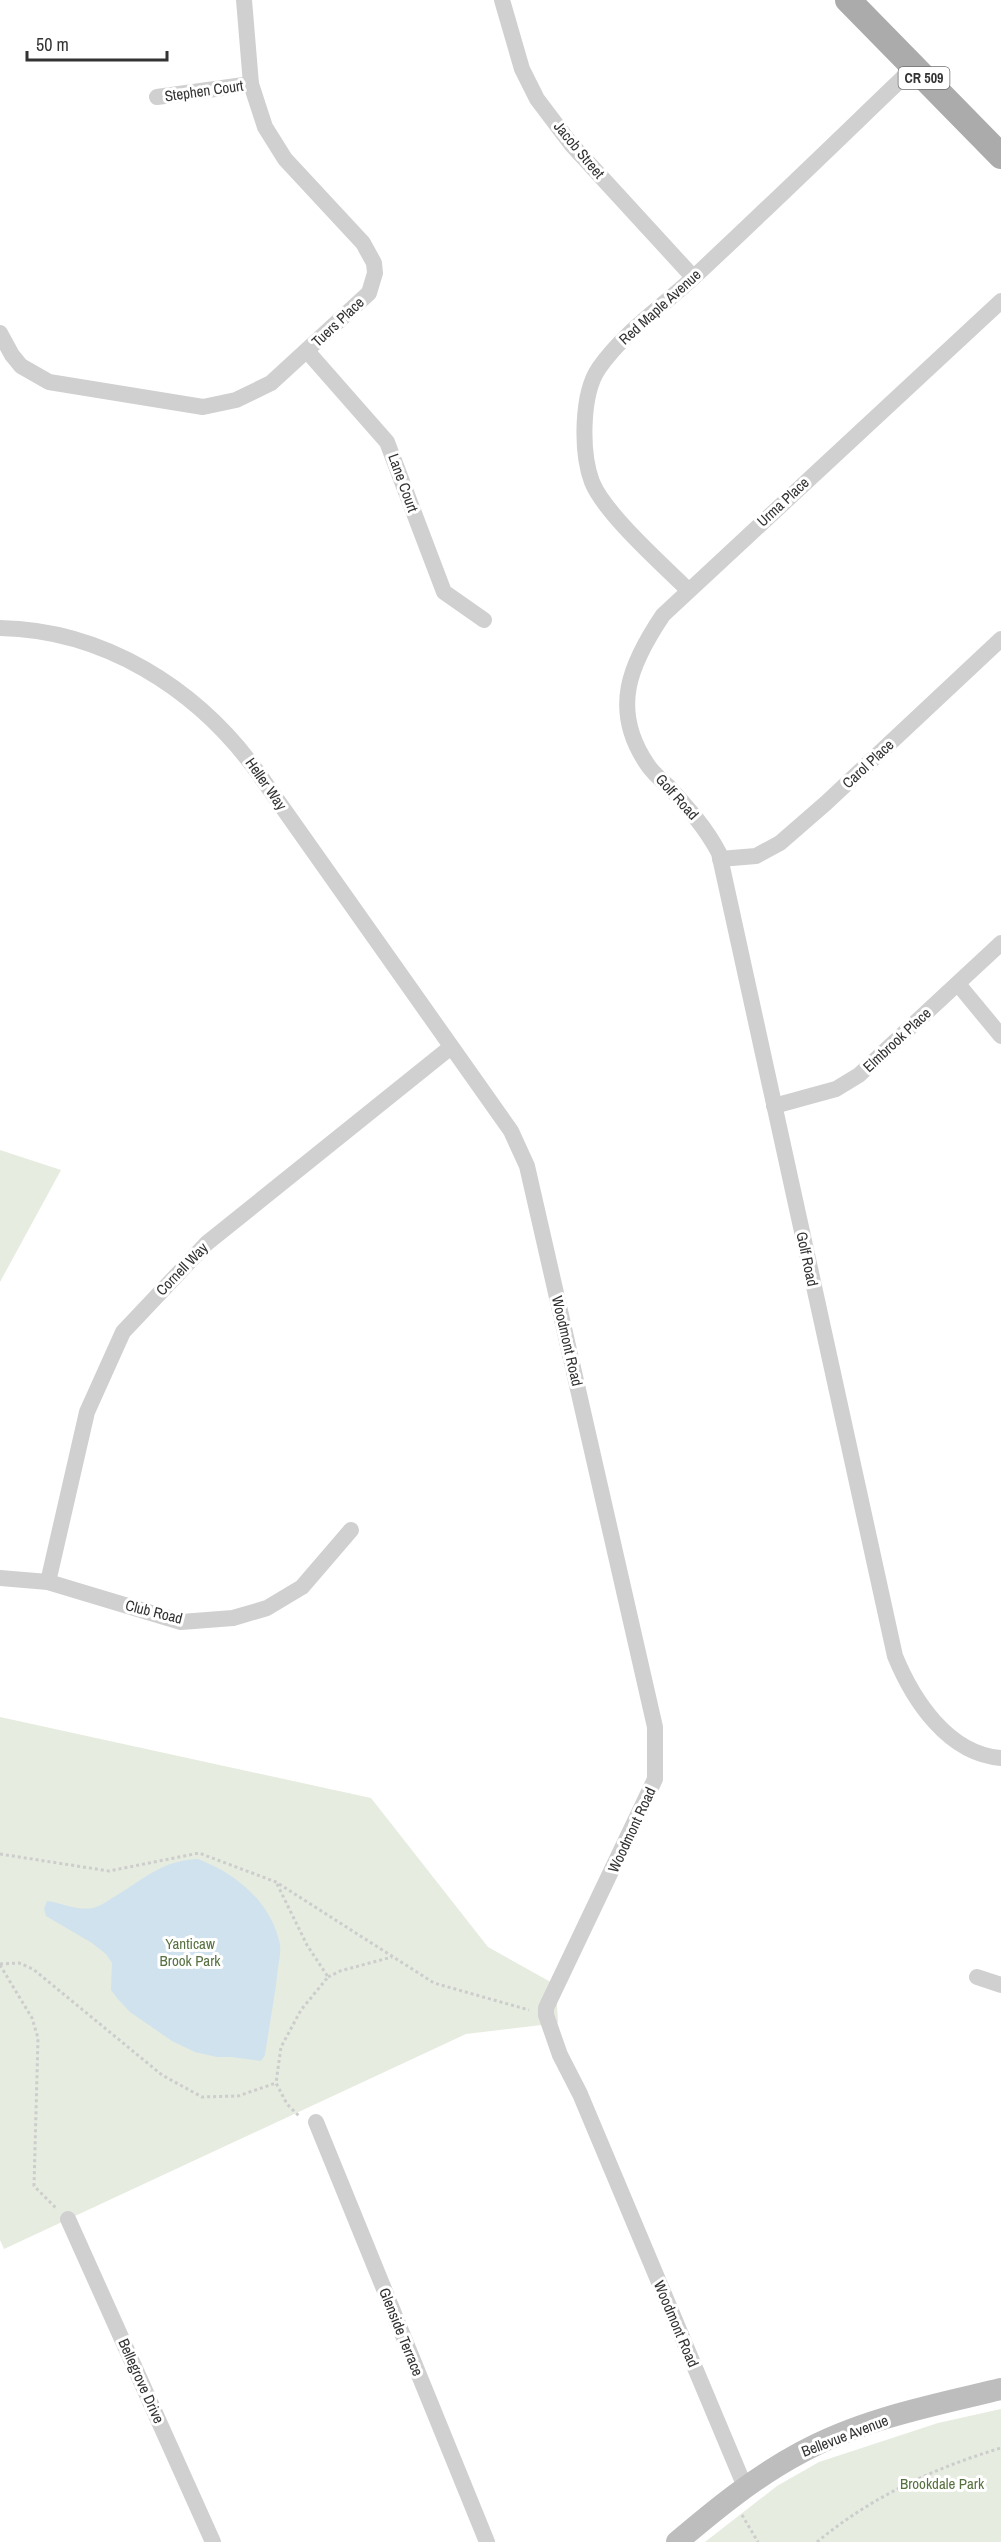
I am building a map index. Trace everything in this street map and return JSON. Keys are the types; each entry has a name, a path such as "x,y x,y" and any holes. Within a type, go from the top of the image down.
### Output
{"main road":[{"name":"CR 509","path":"848,0 1001,156"}],"street":[{"name":"Tuers Place","path":"0,333 21,366 39,378 61,386 203,407 219,405 254,392 271,382 308,351 369,293 374,282 374,263 363,243 273,144 257,107 251,84 244,0"},
{"name":"Jacob Street","path":"502,0 522,69 537,99 571,144 693,278"},
{"name":"Red Maple Avenue","path":"688,590 611,512 592,483 585,453 586,416 589,391 598,369 621,341 693,278 914,67"},
{"name":"Stephen Court","path":"157,97 251,84"},
{"name":"Urma Place","path":"633,737 626,706 629,678 642,645 663,615 1001,301"},
{"name":"Lane Court","path":"308,351 387,442 444,592 484,620"},
{"name":"Heller Way","path":"0,628 38,631 71,638 104,649 165,680 218,723 256,770 451,1047"},
{"name":"Carol Place","path":"720,859 756,856 780,843 826,803 1001,639"},
{"name":"Golf Road","path":"633,737 647,764 710,834 720,859 895,1656 912,1690 941,1727 963,1745 978,1753 1001,1758"},
{"name":"Elmbrook Place","path":"774,1106 836,1089 859,1075 1001,943"},
{"path":"958,984 1001,1036"},
{"name":"Cornell Way","path":"48,1582 87,1412 123,1332 207,1242 451,1047"},
{"name":"Woodmont Road","path":"451,1047 511,1131 527,1166 656,1727 655,1779 546,2008 546,2015 560,2055 580,2094 745,2487"},
{"name":"Club Road","path":"0,1578 48,1582 181,1622 233,1618 267,1608 302,1587 351,1530"},
{"path":"977,1977 1001,1985"},
{"name":"Glenside Terrace","path":"316,2122 487,2542"},
{"name":"Bellegrove Drive","path":"68,2219 213,2542"},
{"name":"Bellevue Avenue","path":"677,2542 745,2487 800,2452 855,2429 921,2409 1001,2389"}],"path":[{"path":"0,1854 109,1871 199,1853 276,1882 434,1983 546,2015"},
{"path":"276,1882 307,1945 328,1977"},
{"path":"316,2122 303,2120 287,2104 276,2082 281,2048 301,2010 328,1977 350,1968 393,1957"},
{"path":"68,2219 34,2186 38,2038 32,2018 0,1965 19,1963 33,1969 162,2075 202,2097 238,2096 276,2082"},
{"path":"818,2542 848,2518 885,2494 942,2467 1001,2448"},
{"path":"741,2514 758,2542"}],"green space":[{"path":"0,1150 61,1170 0,1282"},
{"name":"Yanticaw Brook Park","path":"0,1717 371,1798 488,1947 556,1985 558,2023 466,2034 4,2249 0,2240"},
{"name":"Brookdale Park","path":"1001,2409 1001,2542 705,2542 777,2486 819,2462 938,2423"}],"water":[{"path":"198,1859 226,1873 251,1892 261,1903 276,1930 280,1957 265,2055 261,2061 217,2057 195,2052 172,2041 130,2012 117,1998 111,1990 112,1963 106,1954 92,1943 46,1916 44,1909 47,1901 75,1908 93,1908 163,1867 185,1860"}]}
